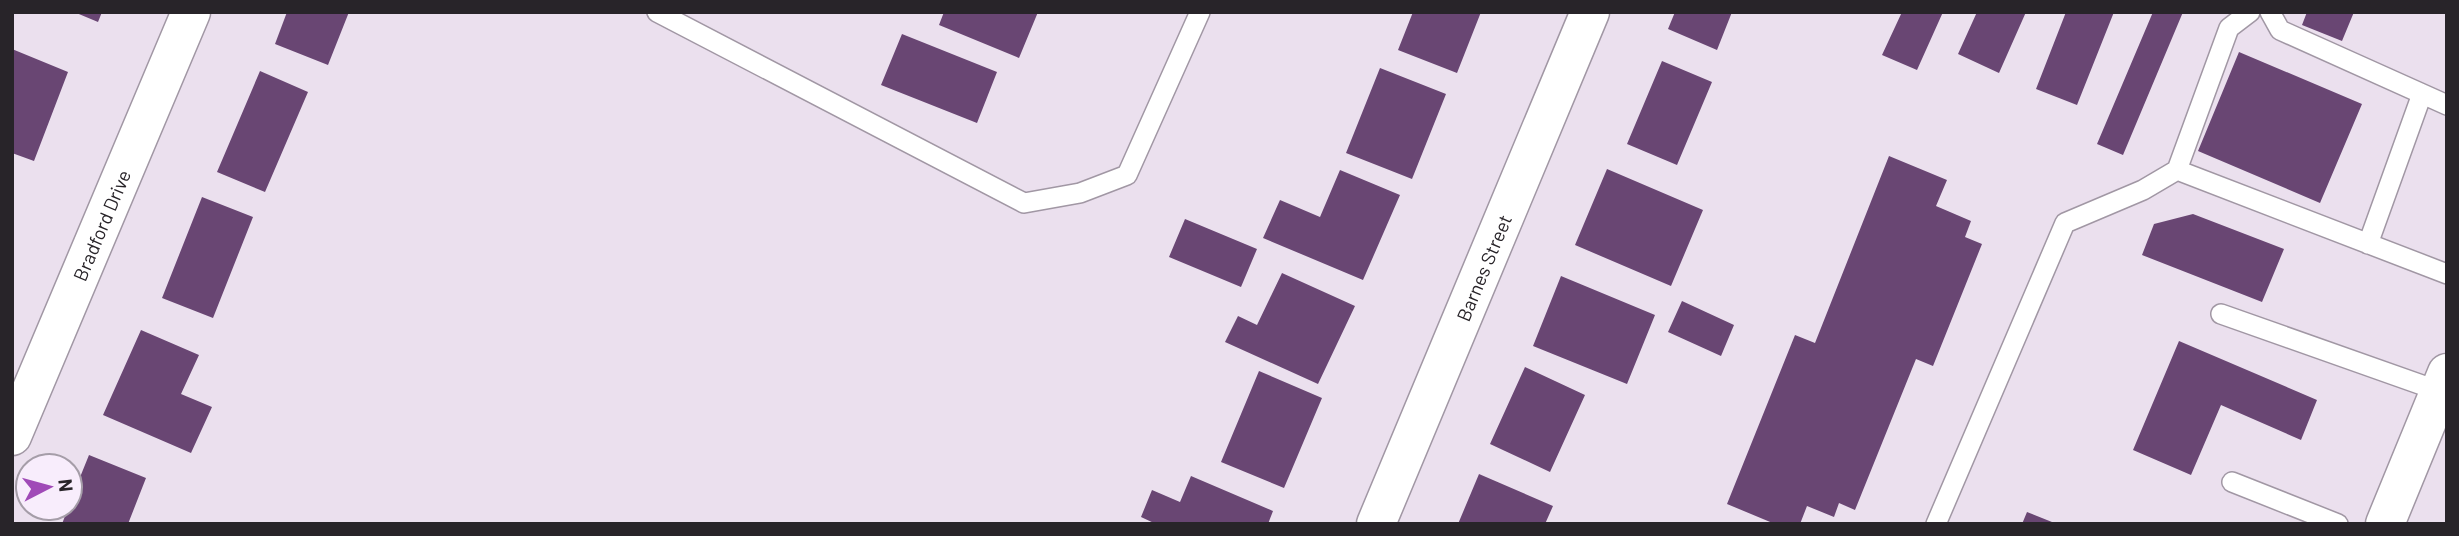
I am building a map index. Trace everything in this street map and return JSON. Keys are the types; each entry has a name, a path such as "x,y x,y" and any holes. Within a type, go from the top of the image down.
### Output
{"street":[{"name":"Bradford Drive","path":"12,436 191,12"},
{"name":"Barnes Street","path":"1377,524 1590,12"},
{"path":"2385,524 2443,382"}],"lane":[{"path":"657,12 1024,203 1080,193 1127,175 1200,12"},
{"path":"1936,524 2065,223 2143,190 2177,170 2229,28 2250,12"},
{"path":"2270,12 2280,30 2447,105"},
{"path":"2368,244 2422,94"},
{"path":"2177,170 2447,274"},
{"path":"2221,314 2443,382"},
{"path":"2232,482 2338,524"}],"building":[{"path":"74,12 102,12 98,22"},
{"path":"287,12 349,12 328,65 275,44"},
{"path":"944,12 1038,12 1019,58 939,25"},
{"path":"1413,12 1481,12 1457,73 1398,50"},
{"path":"1675,12 1732,12 1717,50 1668,29"},
{"path":"1902,12 1943,12 1917,70 1882,55"},
{"path":"1977,12 2026,12 1999,73 1958,54"},
{"path":"2066,12 2114,12 2077,105 2036,89"},
{"path":"2153,12 2183,12 2123,155 2097,144"},
{"path":"2307,12 2354,12 2342,41 2302,25"},
{"path":"902,34 997,72 977,123 881,85"},
{"path":"12,49 68,72 34,161 12,153"},
{"path":"2239,52 2362,104 2320,203 2198,151"},
{"path":"1662,61 1712,82 1677,165 1627,144"},
{"path":"1380,68 1446,94 1412,179 1346,153"},
{"path":"260,71 308,92 265,192 217,172"},
{"path":"1889,156 1947,180 1936,206 1971,221 1965,237 1982,244 1933,366 1916,359 1855,510 1839,503 1834,517 1807,506 1800,524 1775,524 1727,504 1795,335 1815,343"},
{"path":"1607,169 1703,210 1671,286 1575,245"},
{"path":"1340,170 1400,195 1363,280 1263,238 1280,200 1320,217"},
{"path":"202,197 253,217 213,318 162,298"},
{"path":"2193,214 2284,249 2262,302 2142,255 2154,224"},
{"path":"1185,219 1257,249 1241,287 1169,257"},
{"path":"1282,273 1355,306 1318,384 1225,342 1238,316 1257,325"},
{"path":"1561,276 1655,315 1627,384 1533,346"},
{"path":"1682,301 1734,325 1721,356 1668,332"},
{"path":"141,330 199,355 181,394 212,407 191,453 103,415"},
{"path":"2179,341 2317,400 2301,440 2221,405 2191,475 2133,450"},
{"path":"1525,367 1585,395 1550,472 1490,444"},
{"path":"1259,371 1322,398 1284,488 1221,462"},
{"path":"89,455 146,478 128,524 62,524 84,522 84,467"},
{"path":"1479,474 1553,506 1545,524 1458,524"},
{"path":"1191,476 1273,511 1268,524 1156,524 1141,517 1152,490 1180,502"},
{"path":"2027,512 2057,524 2022,524"}]}
